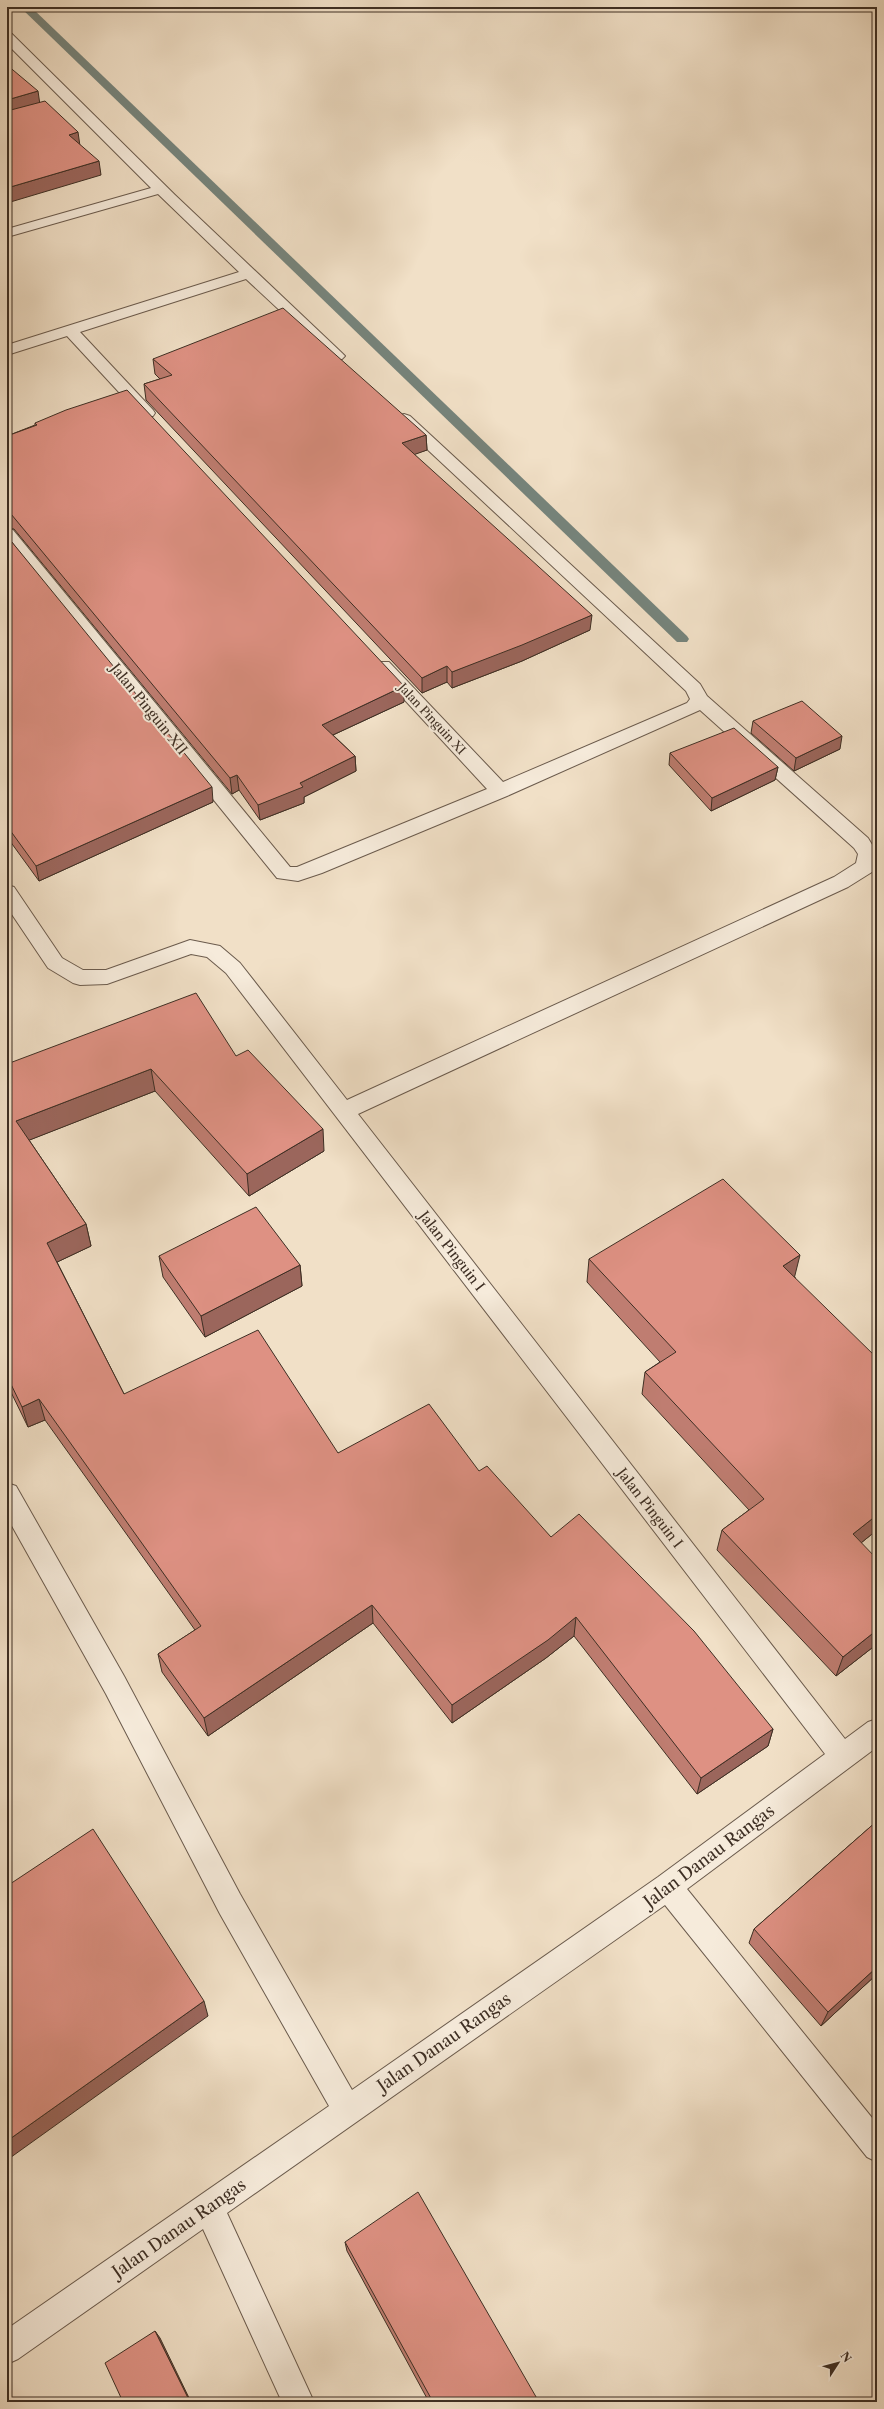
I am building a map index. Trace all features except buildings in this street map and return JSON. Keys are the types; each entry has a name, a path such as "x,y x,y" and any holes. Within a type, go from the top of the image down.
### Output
{"street":[{"path":"7,37 70,102 248,274 348,367"},
{"path":"56,106 70,102"},
{"path":"7,233 161,189"},
{"path":"7,350 248,274"},
{"path":"70,330 157,424"},
{"path":"343,1111 840,882 865,867 868,854 861,843 699,699 694,688 395,410"},
{"name":"Jalan Pinguin XII","path":"7,534 273,862 284,873 298,874 500,792"},
{"name":"Jalan Pinguin XI","path":"370,651 500,792"},
{"path":"500,792 693,707 699,699"},
{"name":"Jalan Pinguin I","path":"7,892 55,963 80,978 107,977 190,947 213,951 233,968 842,1756"},
{"path":"7,1494 115,1685 237,1917 347,2109"},
{"name":"Jalan Danau Rangas","path":"7,2348 209,2208 347,2109 668,1887 842,1756 877,1732"},
{"path":"668,1887 877,2147"},
{"path":"209,2208 298,2402"}],"waterway":[{"path":"25,7 682,639"}]}
